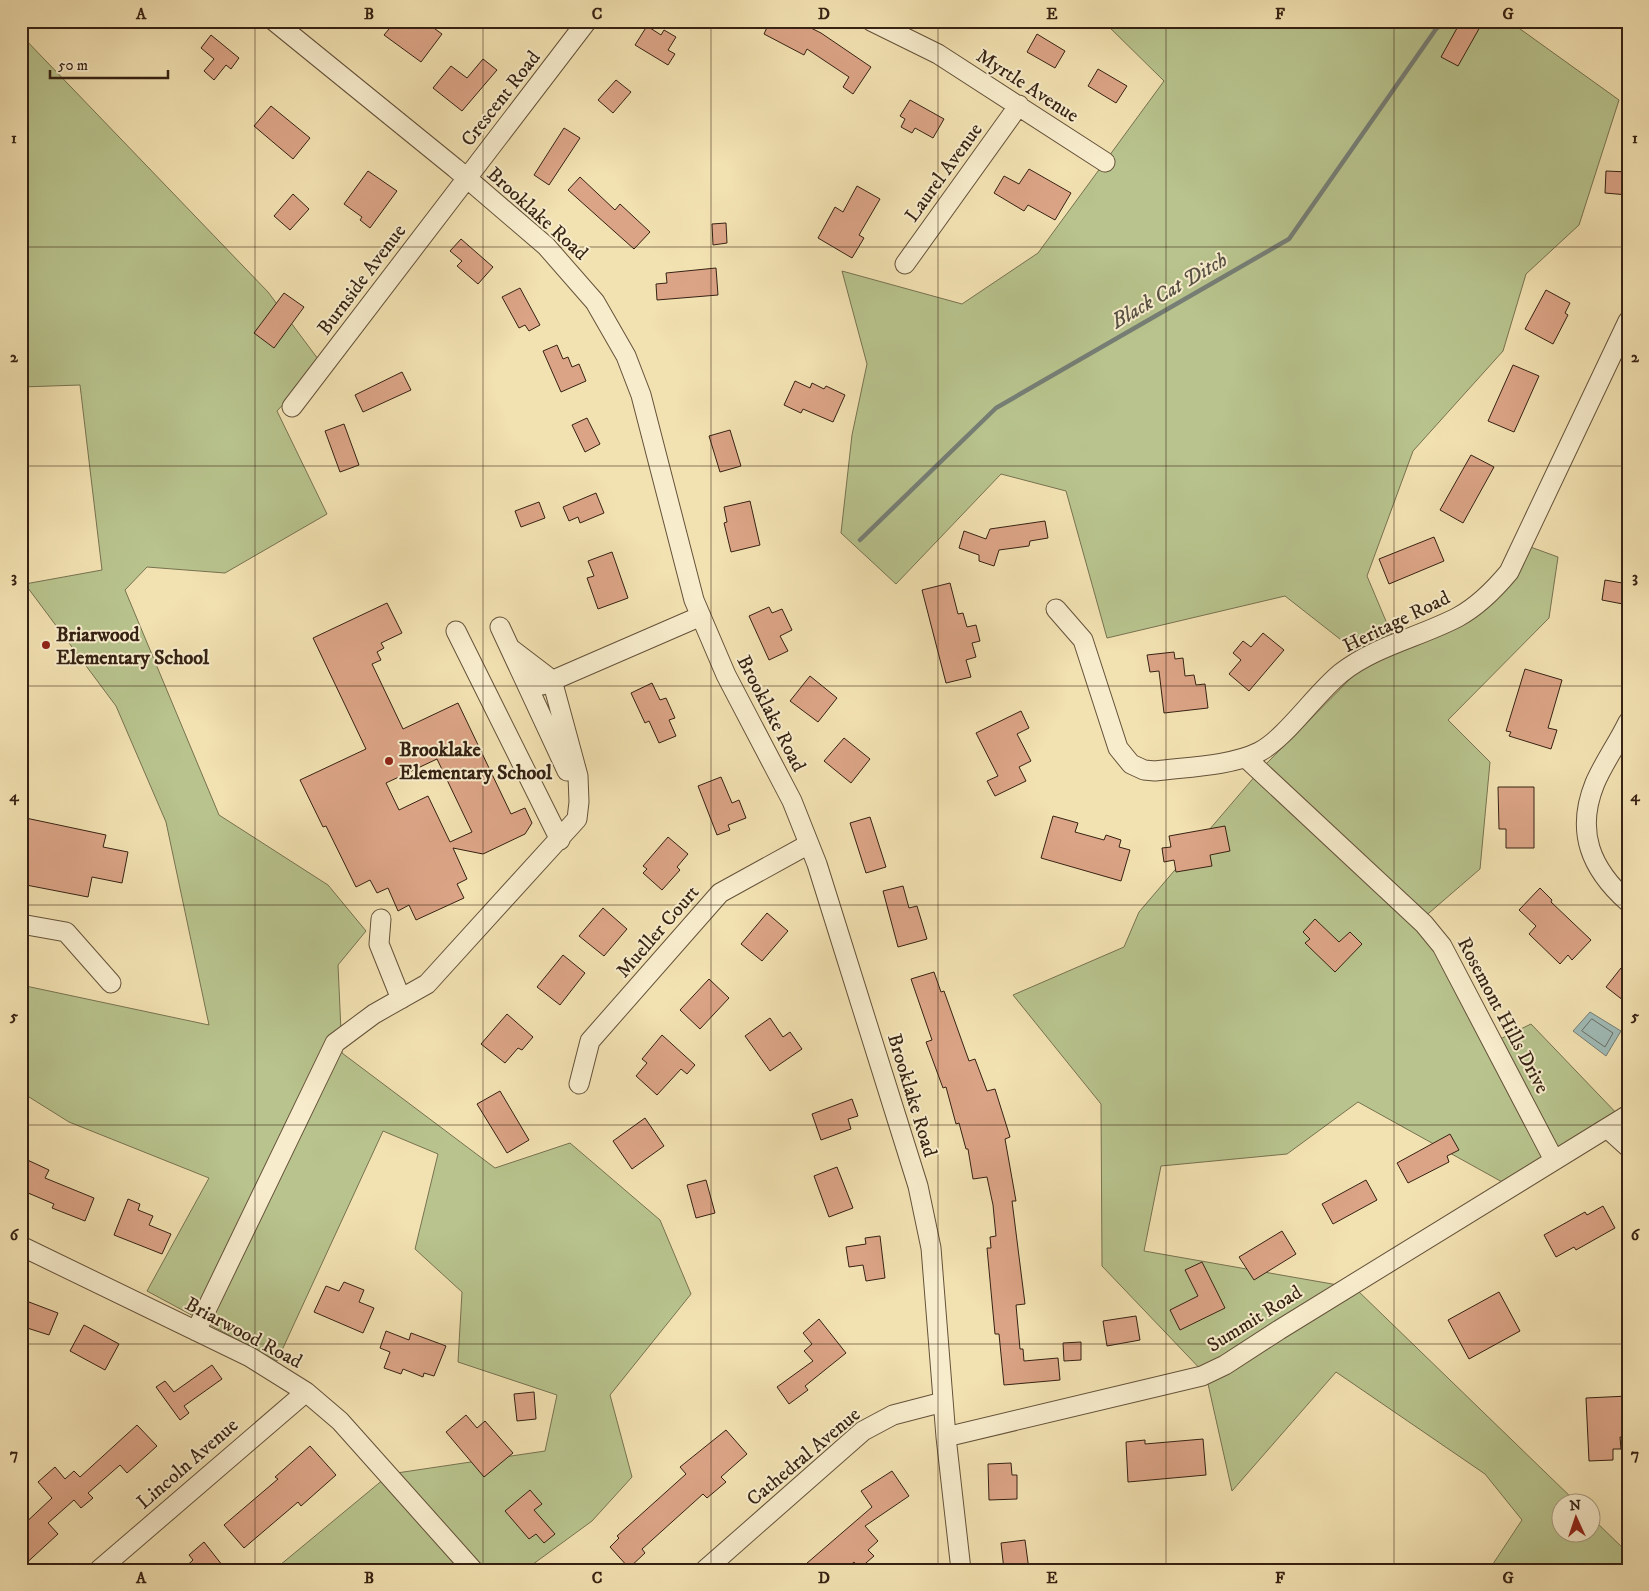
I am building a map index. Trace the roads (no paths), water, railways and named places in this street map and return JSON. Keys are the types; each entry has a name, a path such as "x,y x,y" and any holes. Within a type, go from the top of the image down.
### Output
{"street":[{"name":"Brooklake Road","path":"274,21 466,178 564,264 595,302 616,336 641,394 694,600 726,675 788,793 809,844 918,1186 931,1248 946,1437 961,1570"},
{"name":"Crescent Road","path":"466,178 588,21"},
{"name":"Myrtle Avenue","path":"872,21 938,54 1105,162"},
{"name":"Laurel Avenue","path":"905,264 1019,105"},
{"name":"Burnside Avenue","path":"292,407 466,178"},
{"name":"Heritage Road","path":"1056,609 1083,640 1118,748 1132,764 1144,770 1155,771 1246,758 1260,752 1275,741 1324,687 1343,671 1363,659 1459,617 1495,589 1509,572 1628,320"},
{"path":"529,690 701,616"},
{"path":"500,627 569,775 571,824"},
{"path":"456,631 560,840"},
{"path":"196,1331 335,1043 374,1014 427,984 560,840 571,824 577,819 579,802 578,776 552,680 510,648"},
{"path":"1628,722 1596,781 1590,798 1587,824 1591,854 1598,870 1609,885 1628,902"},
{"name":"Rosemont Hills Drive","path":"1246,758 1424,924 1442,946 1554,1160"},
{"name":"Mueller Court","path":"579,1084 590,1041 720,893 809,844"},
{"path":"381,918 379,944 401,999"},
{"path":"21,924 66,932 111,983"},
{"path":"1554,1160 1628,1115"},
{"path":"1607,1128 1628,1147"},
{"name":"Summit Road","path":"946,1437 1202,1376 1225,1366 1278,1330 1554,1160"},
{"name":"Briarwood Road","path":"21,1246 270,1368 306,1392 340,1421 473,1570"},
{"name":"Lincoln Avenue","path":"99,1570 306,1392"},
{"name":"Cathedral Avenue","path":"705,1570 863,1431 893,1415 943,1402"}],"water":[{"path":"1590,1012 1621,1031 1606,1056 1573,1031"}],"waterway":[{"name":"Black Cat Ditch","path":"860,540 996,408 1289,239 1436,29 1446,21"}],"place":[{"name":"Briarwood Elementary School","path":"46,645"},
{"name":"Brooklake Elementary School","path":"389,761"}]}
